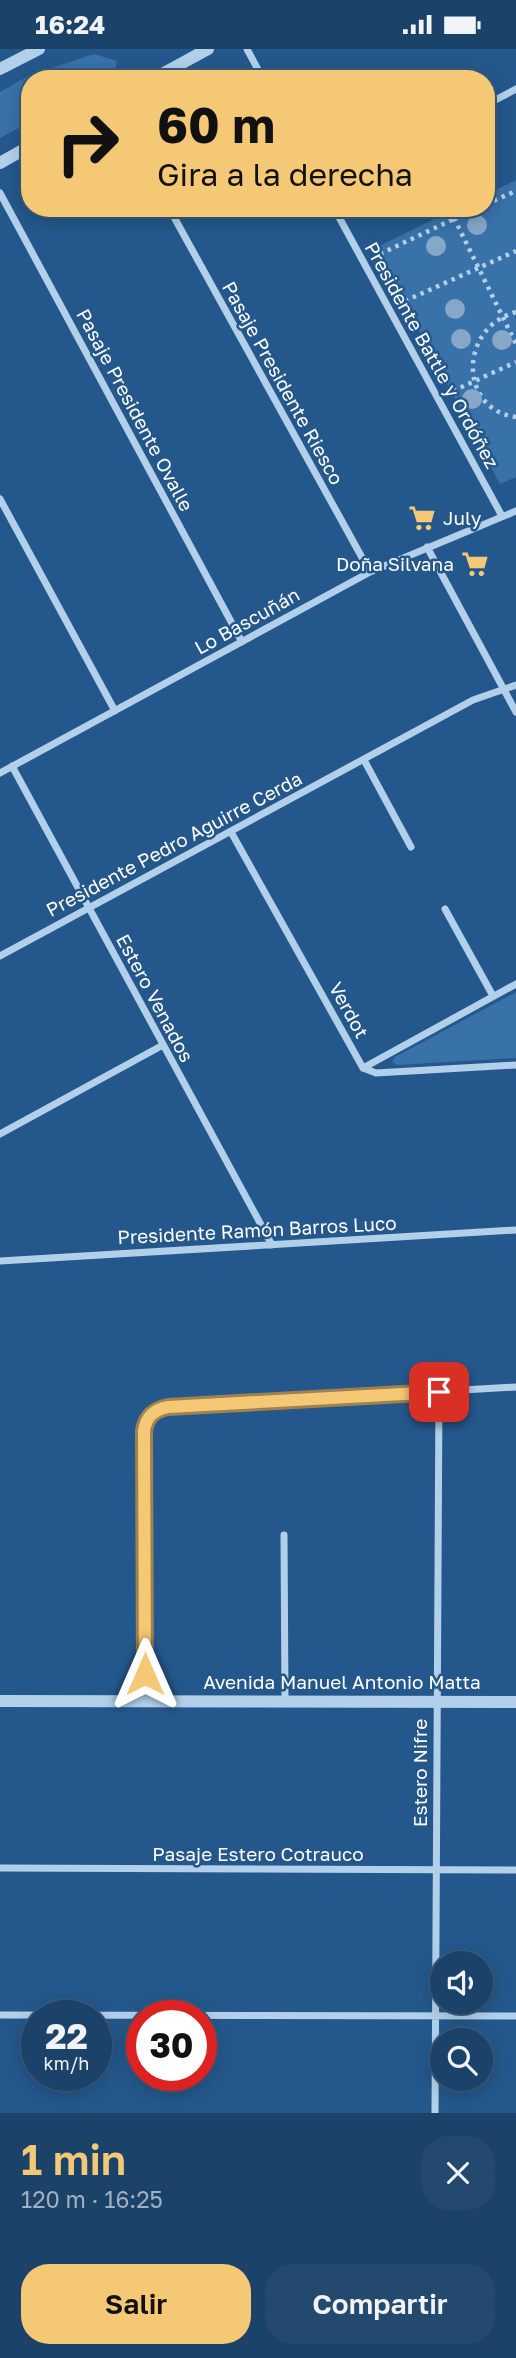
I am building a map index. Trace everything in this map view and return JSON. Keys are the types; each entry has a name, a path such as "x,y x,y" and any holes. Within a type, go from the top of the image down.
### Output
{"street":[{"path":"0,69 20,53 38,49"},
{"path":"170,70 208,49"},
{"path":"247,49 258,70"},
{"path":"495,100 516,89"},
{"path":"0,163 21,151"},
{"name":"Pasaje Presidente Ovalle","path":"0,193 242,642"},
{"name":"Pasaje Presidente Riesco","path":"174,217 370,572"},
{"name":"Presidente Battle y Ordóñez","path":"339,217 502,516"},
{"path":"0,499 115,711"},
{"name":"Lo Bascuñán","path":"0,773 370,572 516,510"},
{"path":"427,547 516,712"},
{"name":"Presidente Pedro Aguirre Cerda","path":"0,956 473,700 516,685"},
{"path":"363,760 411,847"},
{"name":"Estero Venados","path":"12,766 272,1245"},
{"name":"Verdot","path":"232,832 363,1068 376,1073 516,1065"},
{"path":"445,909 493,996"},
{"path":"363,1068 516,984"},
{"path":"0,1134 163,1045"},
{"name":"Presidente Ramón Barros Luco","path":"0,1261 516,1230"},
{"path":"145,1701 144,1431 145,1422 150,1415 168,1407 516,1387"},
{"name":"Estero Nifre","path":"435,2113 439,1392"},
{"path":"284,1535 285,1701"},
{"name":"Avenida Manuel Antonio Matta","path":"0,1700 516,1702"},
{"name":"Pasaje Estero Cotrauco","path":"0,1868 516,1870"},
{"path":"0,2015 516,2016"}],"path":[{"path":"495,200 516,191"},
{"path":"363,262 454,218 516,344"},
{"path":"389,309 516,251"},
{"path":"516,312 502,316 489,325 478,340 472,358 476,382 481,393 493,407 516,417"},
{"path":"438,398 516,362"}],"shaded area":[{"path":"94,54 117,61 115,70 45,70"},
{"path":"21,80 21,127 0,138 0,92"},
{"path":"516,180 516,477 500,484 375,248 439,217 495,217 495,190"},
{"path":"516,992 516,1058 398,1065 392,1062 395,1057"}],"place":[{"name":"July","path":"422,518"},
{"name":"Doña Silvana","path":"475,564"}],"route":[{"path":"145,1674 144,1431 145,1422 150,1415 158,1409 168,1407 439,1392"}]}
